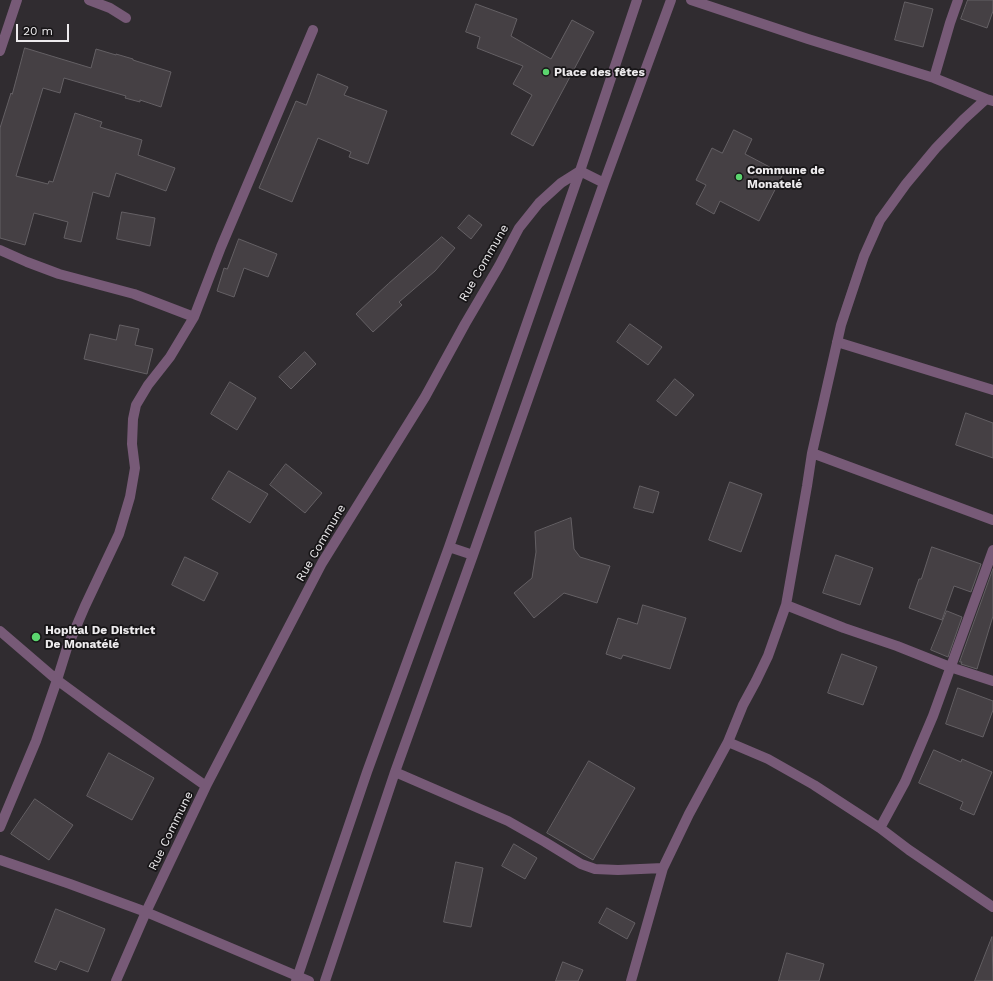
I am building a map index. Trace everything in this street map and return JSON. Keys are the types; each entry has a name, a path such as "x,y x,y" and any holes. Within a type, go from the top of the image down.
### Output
{"street":[{"path":"0,51 17,0"},
{"path":"89,0 110,8 126,18"},
{"path":"297,979 367,772 449,547 638,0"},
{"path":"325,981 395,772 474,555 604,183 671,0"},
{"path":"691,0 808,39 934,78 990,100"},
{"path":"934,78 958,0"},
{"path":"0,827 36,741 67,648 119,534 130,497 135,468 132,444 133,419 136,405 148,384 170,357 194,317 314,30"},
{"path":"631,981 663,868 689,814 728,742 743,705 768,656 786,605 812,453 841,325 864,256 880,220 906,184 936,148 963,120 990,100"},
{"path":"580,171 604,183"},
{"name":"Rue Commune","path":"116,981 146,912 206,786 322,563 425,397 519,228 539,203 562,183 580,171"},
{"path":"0,250 59,274 134,294 194,317"},
{"path":"837,342 993,390"},
{"path":"812,453 993,520"},
{"path":"449,547 474,555"},
{"path":"880,828 905,782 933,716 993,550"},
{"path":"786,605 950,667 993,681"},
{"path":"0,631 57,680 206,786"},
{"path":"728,742 768,759 814,785 880,828 993,908"},
{"path":"395,772 508,821 581,864 595,869 618,870 663,868"},
{"path":"0,860 146,912 297,979 309,981"}],"building":[{"path":"968,0 993,0 993,11 987,28 961,19"},
{"path":"905,2 933,9 923,47 895,40"},
{"name":"Place des fêtes","path":"476,4 517,19 511,36 551,59 572,20 594,32 533,146 511,134 532,95 513,84 523,66 477,48 480,37 466,32"},
{"path":"25,48 91,68 96,49 133,59 171,72 161,107 140,100 140,102 125,98 126,96 64,78 60,93 43,88 16,176 48,184 49,181 53,182 75,113 102,122 100,127 142,140 138,155 175,168 166,191 116,173 109,197 93,192 81,242 64,238 68,222 34,213 25,245 0,238 0,128 11,93 12,94"},
{"path":"318,74 348,87 344,95 387,111 368,164 349,157 351,152 318,138 292,202 259,188 296,101 306,105"},
{"name":"Commune de Monatelé","path":"734,130 752,139 745,154 783,174 759,221 720,201 714,214 696,204 706,185 696,180 712,148 722,153"},
{"path":"122,212 155,218 150,246 117,239"},
{"path":"469,215 482,225 471,239 458,228"},
{"path":"442,237 455,248 435,271 399,302 402,305 373,332 356,314"},
{"path":"239,239 277,254 268,277 244,268 234,297 217,291 224,268 227,269"},
{"path":"630,324 662,347 648,365 617,342"},
{"path":"120,325 139,329 135,345 153,349 147,374 84,359 90,334 116,340"},
{"path":"305,352 316,364 291,389 279,377"},
{"path":"675,379 694,395 676,416 657,401"},
{"path":"230,382 256,398 237,430 211,414"},
{"path":"966,413 993,423 993,458 956,445"},
{"path":"286,464 322,493 305,513 270,485"},
{"path":"229,471 268,494 250,523 212,499"},
{"path":"730,482 762,494 741,552 709,540"},
{"path":"640,486 659,492 653,513 634,508"},
{"path":"571,518 574,549 580,557 610,566 597,603 564,593 534,618 514,593 532,578 536,552 535,532"},
{"path":"932,547 981,564 971,592 954,586 942,620 909,608"},
{"path":"836,555 873,568 860,605 823,593"},
{"path":"185,557 218,573 204,601 172,585"},
{"path":"993,569 993,616 977,669 961,664 962,662 960,662"},
{"path":"643,605 686,618 670,669 623,655 621,659 606,654 618,618 637,624"},
{"path":"947,611 962,617 948,657 931,650"},
{"path":"842,654 877,667 863,705 828,693"},
{"path":"958,688 993,701 993,710 983,737 946,724"},
{"path":"934,750 961,762 962,759 992,772 974,815 960,809 963,802 919,783"},
{"path":"109,753 154,778 132,820 87,796"},
{"path":"589,761 635,788 593,860 547,833"},
{"path":"35,799 73,825 49,860 11,834"},
{"path":"514,844 537,858 525,879 502,866"},
{"path":"456,862 483,868 471,927 444,922"},
{"path":"607,908 635,923 627,939 599,923"},
{"path":"56,909 105,929 88,972 60,961 56,970 35,962"},
{"path":"992,937 993,981 975,981"},
{"path":"787,953 824,964 819,981 779,981"},
{"path":"563,962 583,970 578,981 556,981"}],"place":[{"name":"Place des fêtes","path":"546,72"},
{"name":"Commune de Monatelé","path":"739,177"},
{"name":"Hopital De District De Monatélé","path":"36,637"}]}
